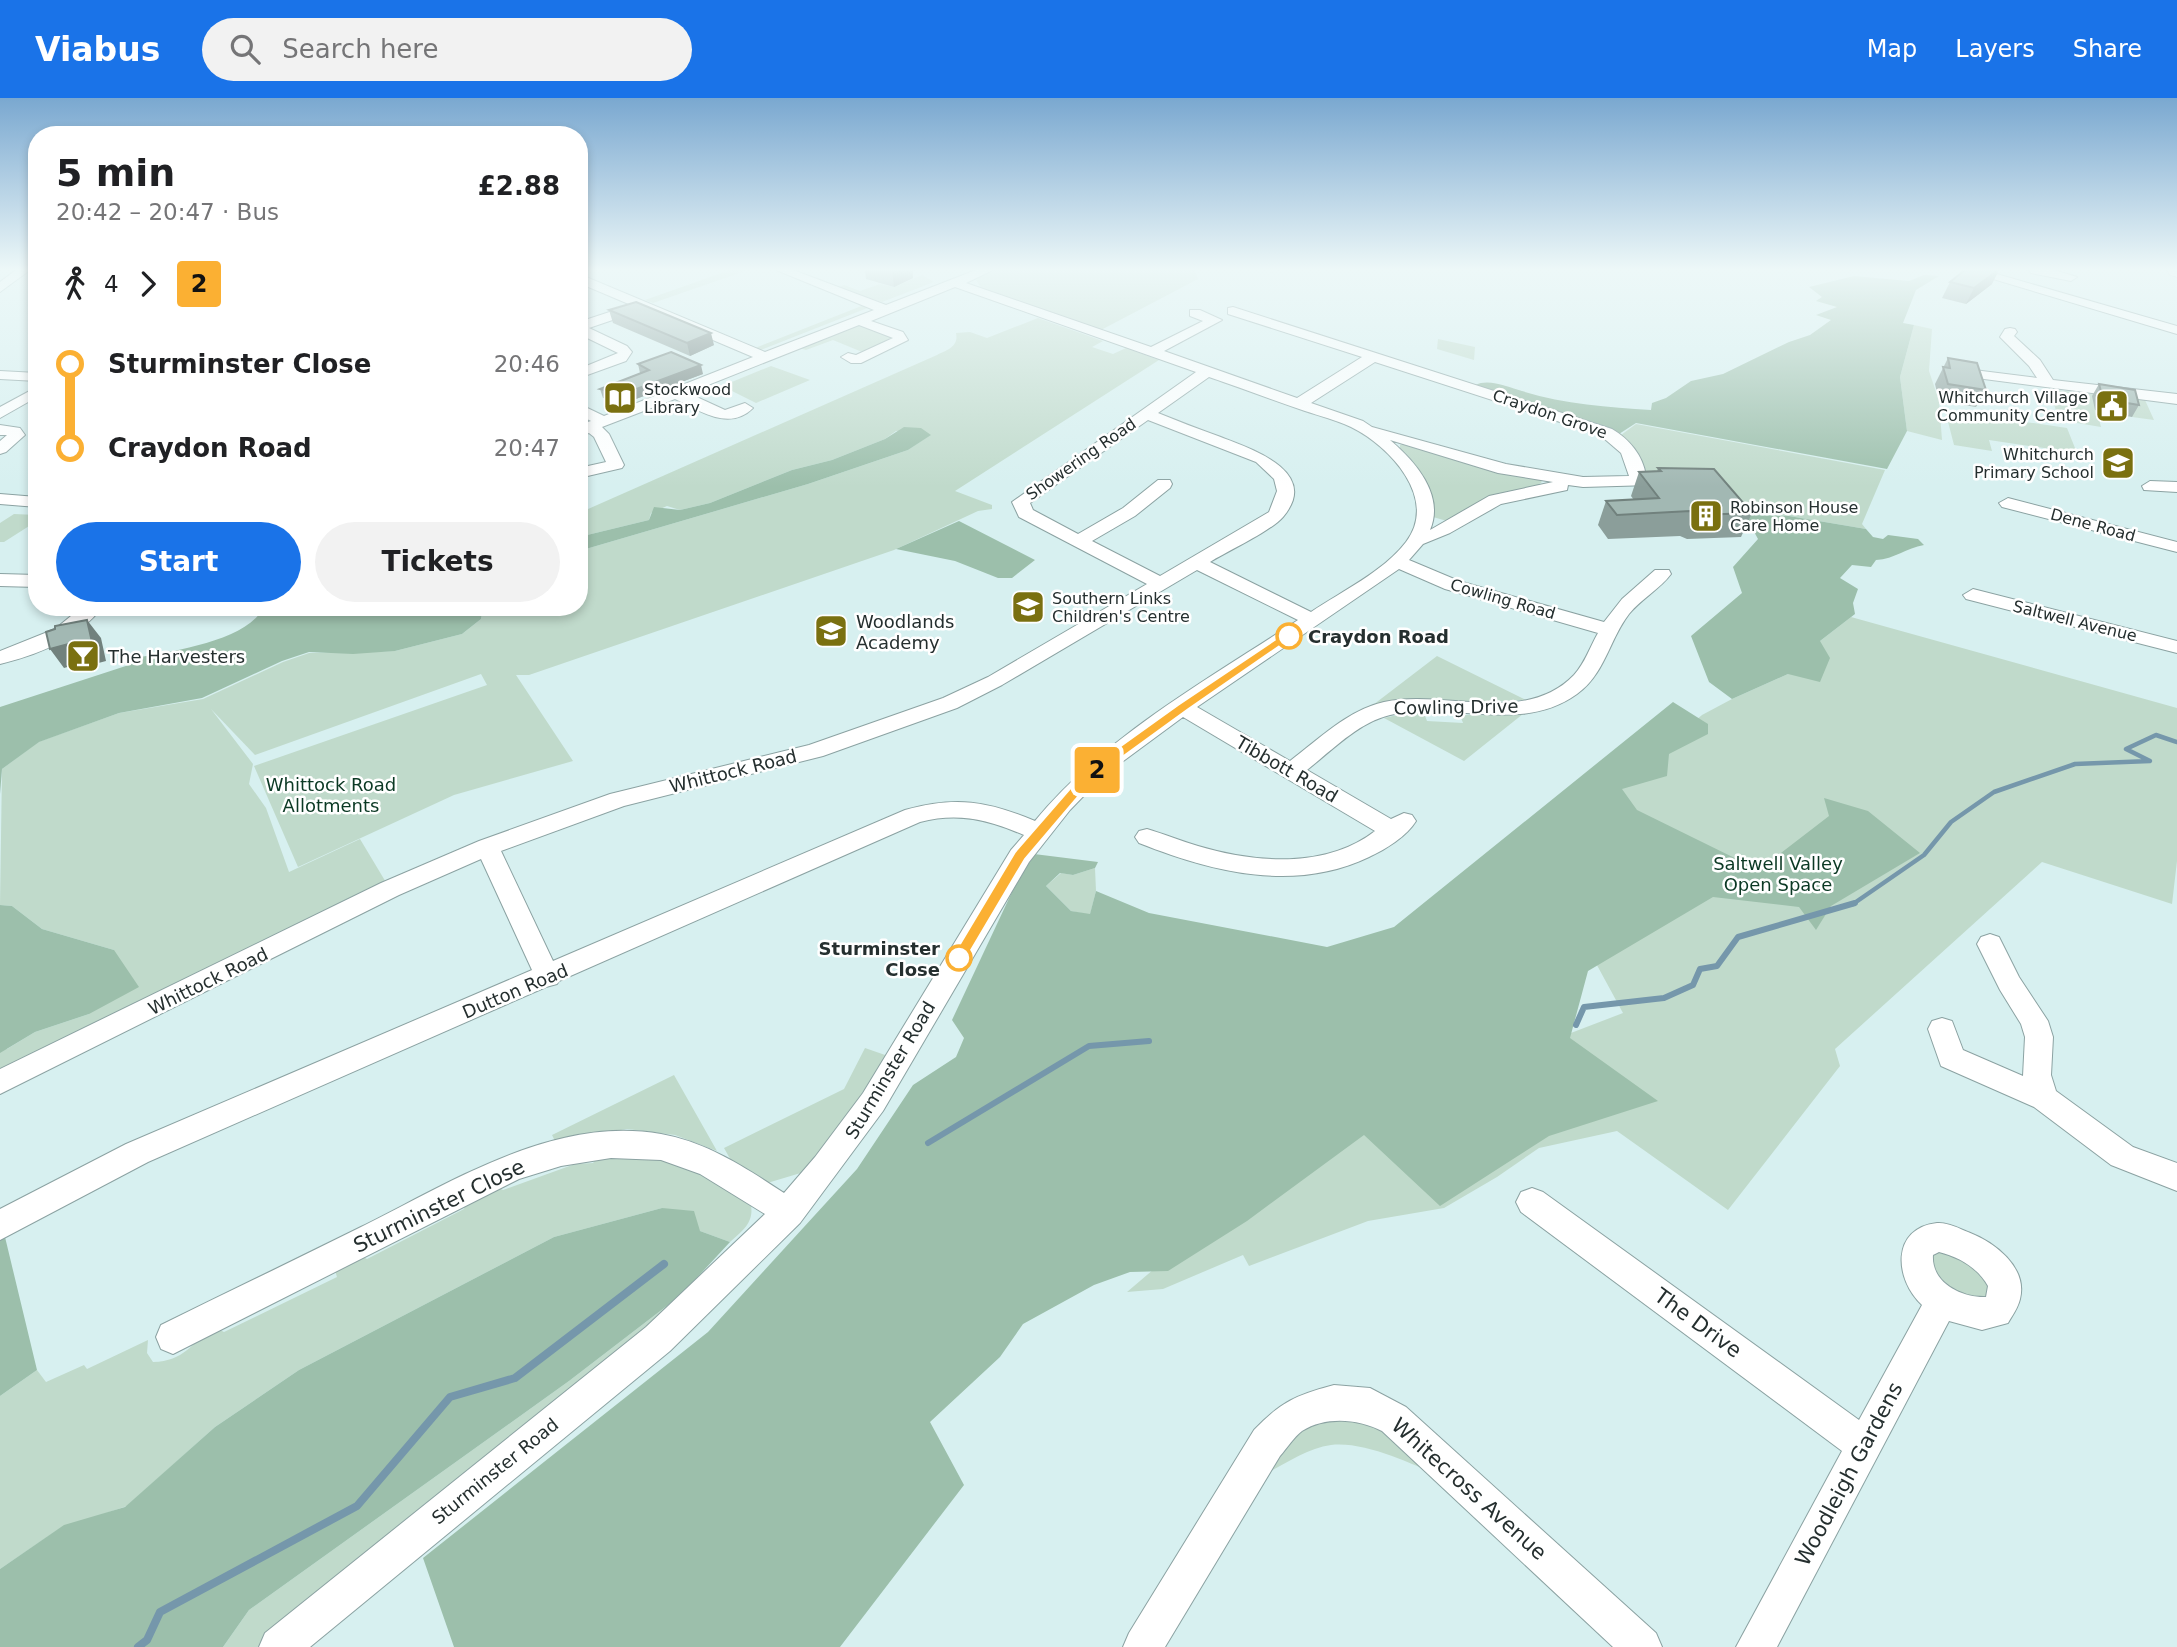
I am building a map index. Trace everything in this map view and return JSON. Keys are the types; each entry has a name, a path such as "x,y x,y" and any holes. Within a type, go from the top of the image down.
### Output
{"street":[{"path":"588,371 621,358 625,353 608,342"},
{"path":"729,342 766,358"},
{"path":"592,427 805,342"},
{"path":"848,357 856,360 898,342"},
{"path":"1129,342 1301,402 1368,430 1504,469 1583,482"},
{"path":"1154,351 1171,342"},
{"name":"Craydon Grove","path":"1331,342 1606,432 1626,446 1640,481 1583,482"},
{"path":"2012,342 2035,363 2048,384"},
{"path":"1301,402 1374,356"},
{"name":"Showering Road","path":"1162,584 1025,513 1021,502 1209,370"},
{"path":"1966,373 2177,399"},
{"path":"0,374 28,376"},
{"path":"677,394 725,416 745,408"},
{"path":"0,413 28,396"},
{"name":"Whittock Road","path":"0,1082 390,889 487,847 618,800 815,751 911,719 995,681 1198,563 1275,516 1283,506 1287,495 1284,482 1276,470 1262,459 1146,414"},
{"path":"588,473 620,464 601,434 592,427"},
{"path":"0,430 14,431 17,435 1,455"},
{"path":"1368,430 1401,457 1421,485 1426,514 1407,551"},
{"path":"1407,551 1488,503 1506,496 1583,482"},
{"path":"1078,541 1129,512 1164,484"},
{"path":"2150,486 2177,487"},
{"path":"0,499 28,501"},
{"name":"Dene Road","path":"2008,503 2177,548"},
{"name":"Sturminster Road","path":"279,1647 658,1339 708,1294 789,1213 848,1140 873,1102 1020,856 1038,831 1095,771 1407,551"},
{"name":"Cowling Road","path":"1407,551 1452,584 1609,630"},
{"path":"1198,563 1312,620"},
{"name":"Cowling Drive","path":"1291,771 1363,718 1383,709 1408,706 1502,709 1553,699 1587,677 1609,630 1632,598 1662,573"},
{"path":"0,580 28,581"},
{"name":"Saltwell Avenue","path":"1973,595 2177,647"},
{"path":"0,658 61,633 86,616"},
{"name":"Tibbott Road","path":"1147,837 1184,853 1216,862 1270,868 1308,866 1342,859 1369,847 1397,825 1291,771 1182,708"},
{"name":"Dutton Road","path":"0,1225 138,1153 872,834 942,807 988,811 1038,831"},
{"path":"487,847 548,977"},
{"path":"1990,944 2009,983 2034,1021 2039,1037 2037,1075 2045,1098"},
{"path":"1942,1029 1951,1058 2045,1098 2122,1156 2177,1177"},
{"name":"Sturminster Close","path":"173,1337 511,1168 565,1149 626,1142 673,1149 710,1163 789,1213"},
{"name":"The Drive","path":"1532,1202 1864,1444"},
{"name":"Woodleigh Gardens","path":"1756,1647 1942,1301"},
{"name":"Whitecross Avenue","path":"1143,1647 1267,1443 1288,1420 1309,1409 1334,1403 1370,1406 1394,1419 1642,1647"}],"green space":[{"path":"769,342 781,342 761,350 755,348"},
{"path":"814,342 827,342 806,350 799,348"},
{"path":"839,342 890,342 867,354"},
{"name":"Whittock Road Allotments","path":"956,342 1101,342 1092,347 1113,354 1126,348 1159,360 955,491 992,505 992,509 978,511 894,550 529,675 516,675 573,761 454,795 298,867 254,766 487,685 481,674 255,755 211,709 253,764 249,784 266,808 289,872 360,839 387,884 0,1074 0,1010 7,1049 35,1032 89,1014 114,950 42,929 12,906 0,905 2,769 38,742 119,713 203,699 309,653 395,651 462,634 482,616 588,616 588,548 808,484 908,450 930,435 896,431 885,439 832,460 792,470 710,503 680,510 667,506 651,513 649,520 588,535 588,509"},
{"path":"1438,342 1475,347 1474,360 1437,349"},
{"path":"1788,342 1909,342 1900,377 1907,431 1887,469 1636,423 1619,434 1601,425 1475,385 1492,383 1569,402 1651,410 1652,403 1666,398 1691,381 1723,374"},
{"path":"1909,342 1931,342 1929,371 1939,401 1942,440 1907,431 1900,377"},
{"path":"771,366 810,380 756,403 722,386"},
{"path":"2049,389 2145,400 2154,420 2132,417 2093,395 2101,427 2059,420"},
{"path":"1945,410 2067,428 2077,453 1989,440 1992,451 1954,445"},
{"path":"1636,424 1885,470 1862,524 1866,529 1789,516 1740,515 1641,489 1630,447 1621,435"},
{"path":"904,427 921,428 931,435 908,450 808,484 588,548 588,535 649,520 654,507 680,510 710,503 792,470 832,460 885,439"},
{"path":"1405,443 1542,482 1491,497 1447,521 1433,517 1428,487 1400,448 1400,445"},
{"path":"14,514 28,515 28,527 4,542 0,542 0,523"},
{"path":"1745,515 1789,516 1866,529 1873,537 1883,539 1888,535 1918,539 1924,545 1876,560 1871,567 1852,565 1840,578 1858,589 1853,603 1855,614 1820,641 1830,658 1820,682 1788,674 1732,699 1709,682 1691,636 1742,593 1733,567 1758,539"},
{"path":"959,521 1035,560 1012,578 998,578 955,561 896,549"},
{"path":"257,616 482,616 462,634 395,651 353,654 309,652 282,661 202,698 119,713 39,742 2,769 0,794 0,707 135,663 136,658 225,637"},
{"name":"Saltwell Valley Open Space","path":"1851,617 2177,708 2177,861 2172,904 2042,862 1835,1049 1840,1066 1728,1210 1617,1131 1539,1148 1444,1208 1368,1221 1249,1266 1243,1255 1163,1289 1127,1292 1248,1189 1493,1063 1623,1013 1586,945 1566,824 1642,766 1702,715 1788,674 1820,641"},
{"path":"1437,656 1526,700 1369,708"},
{"path":"1673,702 1708,724 1708,734 1669,754 1667,776 1622,789 1637,810 1759,870 1829,816 1824,798 1868,811 1920,853 1831,906 1816,930 1799,907 1713,897 1588,971 1570,1038 1658,1101 1549,1136 1440,1206 1364,1135 1247,1221 1168,1271 1130,1272 1094,1285 1023,1324 1000,1357 930,1422 964,1485 840,1647 454,1647 423,1558 708,1332 857,1169 913,1085 956,1057 964,1038 952,1020 1012,892 1034,854 1098,862 1095,868 1073,875 1060,873 1046,886 1071,911 1090,914 1096,891 1149,913 1327,947 1394,927"},
{"path":"1406,713 1424,713 1427,721 1463,723 1460,715 1523,714 1464,761 1384,718"},
{"path":"1095,868 1096,891 1090,915 1071,911 1046,886 1061,873 1073,875"},
{"path":"0,905 12,906 42,929 114,950 139,987 89,1014 35,1032 0,1053"},
{"path":"865,1048 888,1056 851,1114 804,1172 764,1184 733,1164 724,1148 844,1089"},
{"path":"674,1075 717,1151 675,1135 627,1129 555,1141 552,1135"},
{"path":"600,1154 658,1157 683,1165 755,1201 751,1205 749,1222 730,1242 700,1231 662,1208 554,1237 299,1370 215,1427 127,1506 59,1529 0,1569 0,1396 37,1370 46,1382 84,1365 87,1369 148,1340 147,1353 153,1362 173,1358 214,1327 224,1332 337,1277 334,1267 358,1254 367,1259 464,1209 466,1201 495,1186 503,1190 575,1164 593,1163"},
{"path":"662,1208 694,1211 700,1231 730,1242 681,1295 569,1381 249,1610 223,1647 0,1647 0,1569 64,1525 125,1507 215,1427 299,1370 554,1237"},
{"path":"5,1237 37,1370 0,1396 0,1240"},
{"path":"1933,1250 1969,1256 1992,1287 1984,1302 1945,1294 1928,1255"},
{"path":"694,1281 702,1285 258,1647 223,1647 249,1610 569,1381 681,1295"},
{"path":"1322,1417 1378,1422 1440,1476 1387,1454 1344,1445 1314,1449 1267,1473 1291,1442"}],"building":[{"path":"671,352 701,365 623,394 600,389 649,370 638,364"},
{"path":"1948,358 1977,363 1986,390 1948,384 1943,367 1950,368"},
{"path":"2099,384 2135,390 2139,405 2103,399"},
{"path":"1658,468 1714,469 1752,513 1697,515 1690,511 1617,515 1606,501 1659,498 1639,472 1661,471"},
{"path":"87,620 92,642 77,646 76,642 50,649 46,632 55,629 55,626"}],"waterway":[{"path":"1854,903 1924,855 1951,822 1994,792 2075,764 2150,761 2126,749 2156,735 2177,742"},
{"path":"1576,1025 1584,1007 1664,998 1693,985 1700,969 1717,966 1738,937 1854,903"},
{"path":"928,1143 1089,1046 1149,1041"},
{"path":"138,1647 147,1640 160,1612 357,1506 450,1397 515,1378 664,1264"}],"bus line":[{"name":"2","path":"959,958 1038,831 1095,771 1289,636"}],"place":[{"name":"Stockwood Library","path":"620,398"},
{"name":"Whitchurch Village Community Centre","path":"2112,406"},
{"name":"Whitchurch Primary School","path":"2118,463"},
{"name":"Robinson House Care Home","path":"1706,516"},
{"name":"Southern Links Children's Centre","path":"1028,607"},
{"name":"Woodlands Academy","path":"831,631"},
{"name":"Craydon Road","path":"1289,636"},
{"name":"The Harvesters","path":"83,656"},
{"name":"Sturminster Close","path":"959,958"}]}
